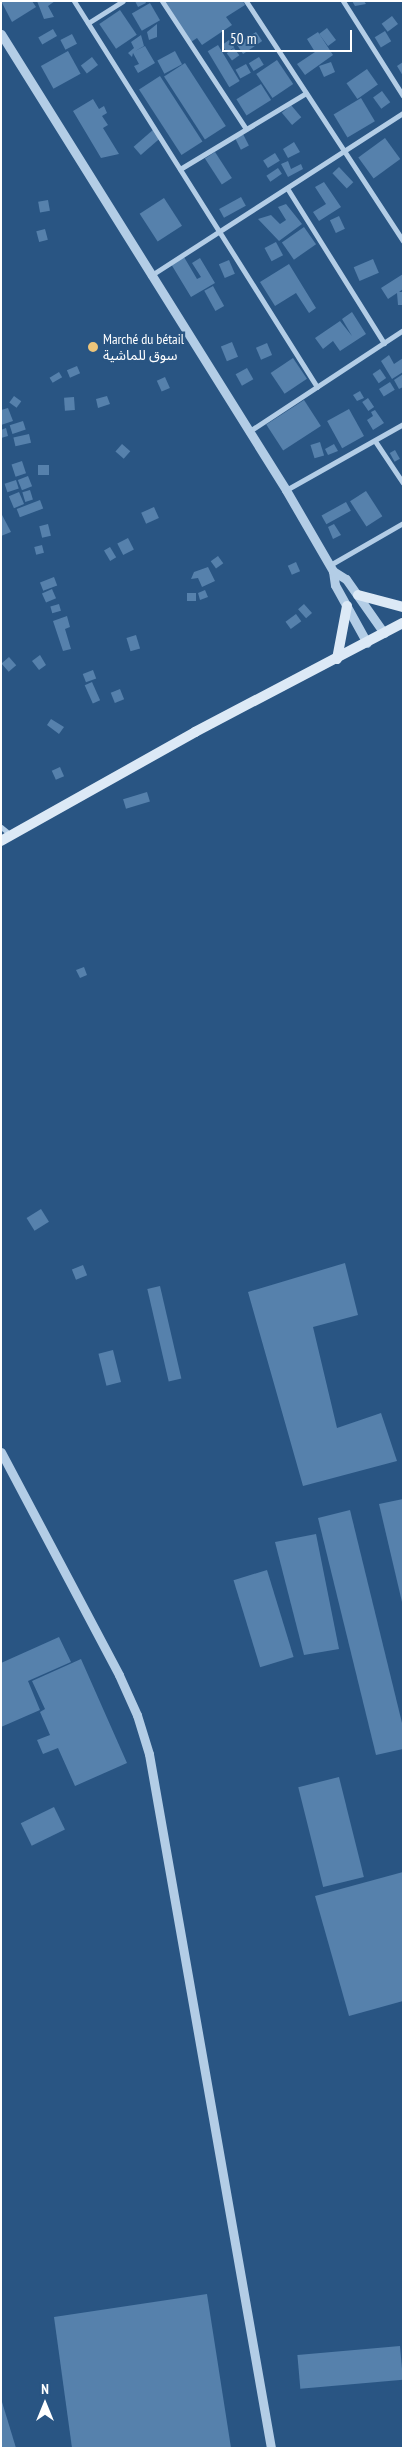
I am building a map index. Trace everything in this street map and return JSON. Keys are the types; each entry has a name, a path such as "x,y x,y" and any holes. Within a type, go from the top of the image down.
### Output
{"main road":[{"path":"358,595 403,607"},
{"path":"337,659 347,606"},
{"path":"1,841 196,732 403,623"}],"street":[{"path":"74,1 316,387"},
{"path":"88,24 123,1"},
{"path":"162,1 246,129"},
{"path":"246,1 403,241"},
{"path":"343,1 403,96"},
{"path":"1,34 150,276 286,490 332,568 335,585 367,643"},
{"path":"180,169 306,93"},
{"path":"150,276 403,113"},
{"path":"287,188 384,343"},
{"path":"248,432 403,330"},
{"path":"286,490 403,424"},
{"path":"375,441 403,483"},
{"path":"332,568 403,523"},
{"path":"332,568 346,579 384,634"},
{"path":"1,827 11,835"},
{"path":"1,1452 119,1675 137,1715 149,1754 271,2448"}],"building":[{"path":"1,1 32,1 36,7 12,22"},
{"path":"37,1 55,1 48,6 54,17 44,19"},
{"path":"135,1 145,1 146,3 138,7"},
{"path":"163,1 243,1 245,5 226,17 232,25 202,45 197,38 191,42"},
{"path":"352,1 364,1 366,4 355,6"},
{"path":"150,3 160,20 142,31 132,14"},
{"path":"120,10 137,35 116,49 99,24"},
{"path":"392,16 398,24 388,32 382,24"},
{"path":"157,24 157,37 149,40 147,32"},
{"path":"327,28 336,40 328,46 319,34"},
{"path":"53,29 57,36 42,44 38,38"},
{"path":"385,31 391,41 381,47 375,37"},
{"path":"256,32 262,41 243,54 237,45"},
{"path":"318,32 333,55 305,75 297,64 315,52 307,39"},
{"path":"72,34 77,44 65,50 60,40"},
{"path":"141,35 144,46 135,51 145,46 155,63 138,73 134,66 139,64 133,53 132,57 128,53 134,48 131,42"},
{"path":"229,40 234,47 227,53 222,45"},
{"path":"218,45 240,81 229,87 208,51"},
{"path":"234,48 239,55 232,61 227,53"},
{"path":"68,51 81,74 53,89 41,66"},
{"path":"175,51 182,64 164,74 157,60"},
{"path":"92,57 98,65 87,73 81,65"},
{"path":"259,57 264,65 254,71 249,63"},
{"path":"277,60 293,84 272,98 256,74"},
{"path":"331,62 335,72 324,77 319,66"},
{"path":"403,62 403,76 397,66"},
{"path":"185,63 226,126 205,140 164,77"},
{"path":"246,64 251,73 240,79 236,70"},
{"path":"367,69 378,85 357,99 347,83"},
{"path":"160,76 202,141 182,155 139,90"},
{"path":"261,84 271,100 246,115 236,99"},
{"path":"382,91 390,102 381,109 373,97"},
{"path":"361,98 375,121 347,138 334,114"},
{"path":"93,99 99,109 104,106 107,113 102,116 108,125 103,128 119,154 101,158 73,111"},
{"path":"291,105 301,117 292,125 282,113"},
{"path":"154,129 161,137 141,155 134,147"},
{"path":"243,134 249,146 241,150 235,138"},
{"path":"385,138 400,159 374,178 358,157"},
{"path":"294,142 300,152 288,158 283,149"},
{"path":"215,152 232,178 222,185 205,159"},
{"path":"275,153 280,161 268,168 263,160"},
{"path":"288,161 291,169 301,164 303,169 288,177 281,164"},
{"path":"339,167 353,182 347,188 332,173"},
{"path":"278,168 282,174 270,182 266,176"},
{"path":"324,182 341,207 319,221 313,212 326,204 315,187"},
{"path":"241,197 246,206 224,218 219,209"},
{"path":"164,198 182,226 158,241 140,214"},
{"path":"48,200 50,211 40,213 38,202"},
{"path":"286,204 302,224 279,241 258,219 271,215 280,224 286,220 278,207"},
{"path":"339,216 345,229 336,233 330,220"},
{"path":"304,227 316,244 294,260 282,242"},
{"path":"45,229 48,240 39,242 36,231"},
{"path":"276,242 283,255 272,261 265,248"},
{"path":"184,257 197,279 201,277 192,263 200,258 215,283 191,297 171,264"},
{"path":"373,259 379,273 360,281 354,267"},
{"path":"229,260 235,274 225,278 219,264"},
{"path":"289,264 316,308 309,313 296,293 275,306 260,282"},
{"path":"403,274 403,289 399,292 403,292 403,305 398,305 397,293 388,299 381,288"},
{"path":"213,286 224,306 215,311 204,291"},
{"path":"352,312 366,334 340,351 333,341 323,349 315,338 340,321 352,336 342,319"},
{"path":"232,342 238,357 227,361 221,346"},
{"path":"267,343 272,355 261,360 256,348"},
{"path":"389,355 394,364 403,358 403,372 392,379 381,361"},
{"path":"293,358 307,379 285,394 271,373"},
{"path":"77,366 80,373 70,378 67,370"},
{"path":"247,368 253,379 242,386 236,374"},
{"path":"380,369 386,378 379,383 373,374"},
{"path":"59,372 62,377 53,383 50,378"},
{"path":"403,374 403,387 399,389 394,380"},
{"path":"165,377 170,388 162,392 157,381"},
{"path":"390,382 395,390 384,397 379,389"},
{"path":"360,391 364,398 357,401 353,395"},
{"path":"14,396 21,401 17,408 9,402"},
{"path":"107,396 110,404 98,408 96,399"},
{"path":"74,397 75,410 65,411 64,398"},
{"path":"368,398 374,407 368,411 362,402"},
{"path":"304,400 321,426 283,451 266,425"},
{"path":"8,408 13,421 1,425 1,410"},
{"path":"349,409 364,436 342,448 327,421"},
{"path":"375,410 384,423 373,430 367,420 373,416 371,412"},
{"path":"23,421 26,430 12,434 10,425"},
{"path":"6,428 8,436 1,438 1,430"},
{"path":"29,434 31,443 15,446 13,438"},
{"path":"320,442 324,455 315,458 310,445"},
{"path":"122,444 130,451 124,459 115,452"},
{"path":"334,444 338,451 328,455 325,449"},
{"path":"395,450 400,459 395,462 390,453"},
{"path":"22,461 26,473 16,477 12,464"},
{"path":"38,465 49,465 49,475 38,475"},
{"path":"28,476 32,486 22,490 18,480"},
{"path":"16,480 19,489 7,492 5,484"},
{"path":"30,490 33,500 25,502 22,492"},
{"path":"366,491 382,516 366,527 350,501"},
{"path":"19,492 24,504 14,508 9,496"},
{"path":"40,500 43,508 20,517 17,509"},
{"path":"346,502 351,511 326,524 322,516"},
{"path":"154,507 159,518 146,524 141,513"},
{"path":"1,513 11,532 1,536"},
{"path":"48,524 51,536 42,538 39,526"},
{"path":"334,524 341,535 333,539 328,527"},
{"path":"128,538 134,550 123,555 117,543"},
{"path":"42,545 44,553 36,555 34,547"},
{"path":"110,547 116,557 110,561 104,551"},
{"path":"218,556 223,563 216,569 211,561"},
{"path":"296,562 300,571 292,575 288,566"},
{"path":"208,567 215,581 202,587 198,578 191,579 194,572"},
{"path":"54,577 57,585 43,591 40,582"},
{"path":"52,589 56,598 46,603 42,593"},
{"path":"205,590 208,597 200,600 198,593"},
{"path":"187,593 196,593 196,601 187,601"},
{"path":"59,604 61,611 52,613 50,606"},
{"path":"304,604 312,613 306,618 298,609"},
{"path":"296,614 301,621 291,629 285,622"},
{"path":"67,616 70,627 65,629 71,649 63,651 53,621"},
{"path":"136,635 140,648 131,651 126,638"},
{"path":"40,655 46,665 39,670 32,661"},
{"path":"9,657 16,665 9,672 1,664"},
{"path":"93,670 96,678 86,682 83,674"},
{"path":"92,682 100,700 93,704 85,685"},
{"path":"120,689 124,699 115,703 111,693"},
{"path":"51,719 64,727 59,734 47,725"},
{"path":"60,767 64,776 56,780 52,771"},
{"path":"147,792 150,802 126,809 123,799"},
{"path":"84,967 87,975 80,978 76,970"},
{"path":"41,1209 49,1222 35,1231 27,1218"},
{"path":"345,1263 358,1315 313,1327 337,1428 381,1413 397,1461 303,1486 248,1292"},
{"path":"83,1265 87,1275 76,1280 72,1269"},
{"path":"160,1286 181,1379 169,1381 147,1289"},
{"path":"113,1350 121,1382 106,1386 98,1354"},
{"path":"403,1499 403,1601 402,1602 379,1504"},
{"path":"350,1510 403,1727 403,1749 376,1755 318,1518"},
{"path":"316,1534 339,1649 304,1655 275,1542"},
{"path":"267,1570 294,1657 260,1667 234,1580"},
{"path":"59,1637 71,1662 28,1681 40,1710 1,1727 1,1663"},
{"path":"81,1659 127,1763 75,1786 58,1748 43,1754 37,1740 50,1735 40,1712 45,1709 32,1681"},
{"path":"339,1777 364,1877 323,1887 298,1787"},
{"path":"54,1807 65,1829 32,1846 21,1823"},
{"path":"403,1872 403,2001 349,2016 315,1896"},
{"path":"207,2294 231,2448 72,2448 54,2317"},
{"path":"400,2346 403,2380 300,2389 297,2355"},
{"path":"2,2402 16,2448 1,2448"}],"place":[{"name":"Marché du bétail سوق للماشية","path":"93,347"}]}
